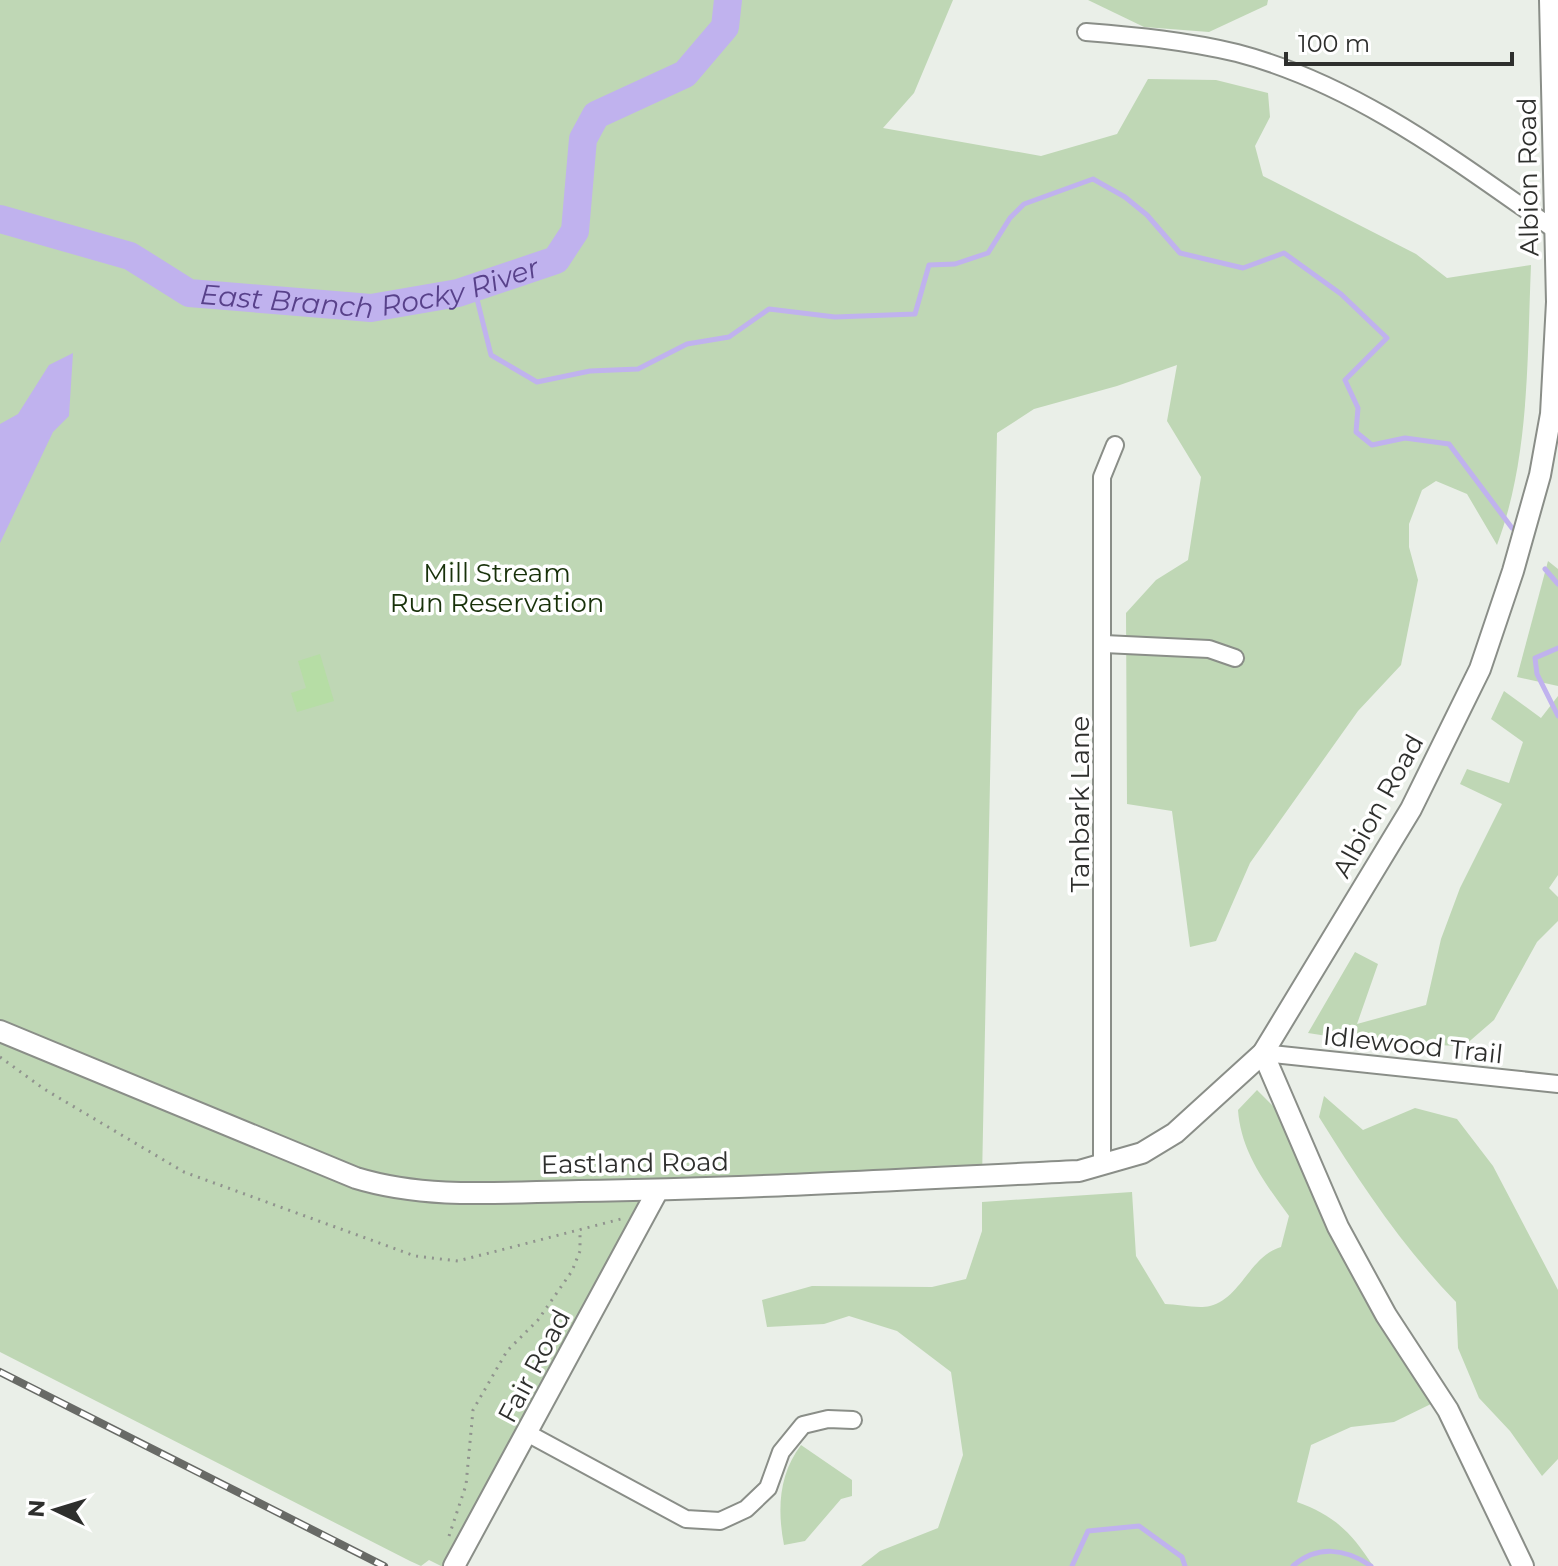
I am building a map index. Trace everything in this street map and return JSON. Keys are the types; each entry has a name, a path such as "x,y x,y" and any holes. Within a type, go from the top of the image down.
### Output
{"street":[{"name":"Albion Road","path":"1263,1053 1411,809 1480,669 1513,571 1540,475 1551,414 1557,302 1550,0"},
{"path":"1086,32 1171,39 1239,54 1294,72 1370,107 1555,230"},
{"name":"Tanbark Lane","path":"1102,1165 1102,477 1115,445"},
{"path":"1104,644 1209,649 1235,658"},
{"name":"Eastland Road","path":"0,1031 381,1186 448,1193 658,1190 1079,1171 1142,1153 1175,1133 1263,1053"},
{"path":"1263,1053 1338,1227 1386,1315 1448,1410 1523,1566"},
{"name":"Idlewood Trail","path":"1263,1053 1558,1084"},
{"name":"Fair Road","path":"454,1566 658,1190"},
{"path":"527,1433 686,1519 720,1521 746,1509 768,1488 781,1452 803,1425 828,1419 853,1420"}],"path":[{"path":"0,1057 44,1089 184,1172 391,1250 429,1259 458,1261 632,1217"},
{"path":"448,1539 466,1485 473,1410 507,1351 538,1320 572,1271 580,1251 580,1229"}],"green space":[{"name":"Mill Stream Run Reservation","path":"0,0 953,0 914,93 883,128 1041,156 1117,134 1148,79 1216,80 1268,93 1270,117 1255,146 1263,176 1416,254 1447,278 1531,265 1521,442 1508,512 1497,545 1467,494 1436,481 1422,490 1409,524 1409,547 1418,580 1401,665 1358,711 1250,863 1216,941 1190,947 1172,811 1127,804 1126,613 1156,580 1188,560 1201,477 1167,421 1177,365 1117,386 1034,409 997,433 982,1179 663,1190 454,1566 441,1566 429,1560 421,1566 410,1561 0,1352"},
{"path":"1088,0 1268,0 1267,5 1209,32 1144,27"},
{"path":"1548,561 1558,569 1558,686 1517,677"},
{"path":"1504,691 1541,718 1558,696 1558,875 1549,888 1558,897 1558,921 1537,942 1494,1020 1464,1046 1372,1043 1308,1033 1355,952 1378,964 1357,1024 1426,1005 1441,939 1460,888 1502,804 1460,784 1467,769 1509,783 1523,742 1491,719"},
{"path":"1257,1090 1274,1107 1323,1217 1433,1403 1394,1422 1351,1427 1311,1445 1297,1502 1341,1526 1373,1566 861,1566 880,1551 938,1528 963,1455 951,1372 897,1331 849,1316 824,1324 767,1327 762,1300 812,1286 932,1287 966,1279 982,1231 982,1202 1132,1192 1136,1256 1165,1304 1205,1307 1221,1302 1261,1259 1281,1247 1289,1216 1249,1153 1240,1125 1238,1110"},
{"path":"1324,1096 1363,1130 1415,1108 1457,1119 1493,1166 1558,1290 1558,1459 1542,1476 1510,1431 1479,1398 1458,1348 1456,1302 1400,1236 1334,1142 1319,1117"},
{"path":"801,1445 852,1480 852,1496 841,1499 805,1541 784,1545 781,1505 784,1480"}],"shaded area":[{"path":"73,353 69,416 53,432 0,543 0,424 18,414 49,365"}],"building":[{"path":"320,654 334,701 297,712 291,693 306,688 298,661"}],"waterway":[{"name":"East Branch Rocky River","path":"0,219 130,256 189,293 371,308 458,293 556,260 575,231 583,139 596,115 685,74 725,27 728,0"},
{"path":"474,287 491,355 537,382 590,371 638,369 687,344 729,337 769,309 835,317 915,314 929,265 955,264 988,253 1010,218 1024,204 1093,179 1125,197 1147,215 1180,253 1243,268 1284,253 1341,294 1387,338 1345,380 1358,408 1356,432 1372,445 1405,438 1449,444 1512,528"},
{"path":"1545,569 1558,584"},
{"path":"1558,648 1535,658 1537,674 1558,716"},
{"path":"1072,1566 1088,1531 1139,1526 1182,1557 1185,1566"},
{"path":"1293,1566 1312,1555 1331,1551 1351,1555 1371,1566"}],"railway":[{"path":"0,1372 384,1566"}]}
